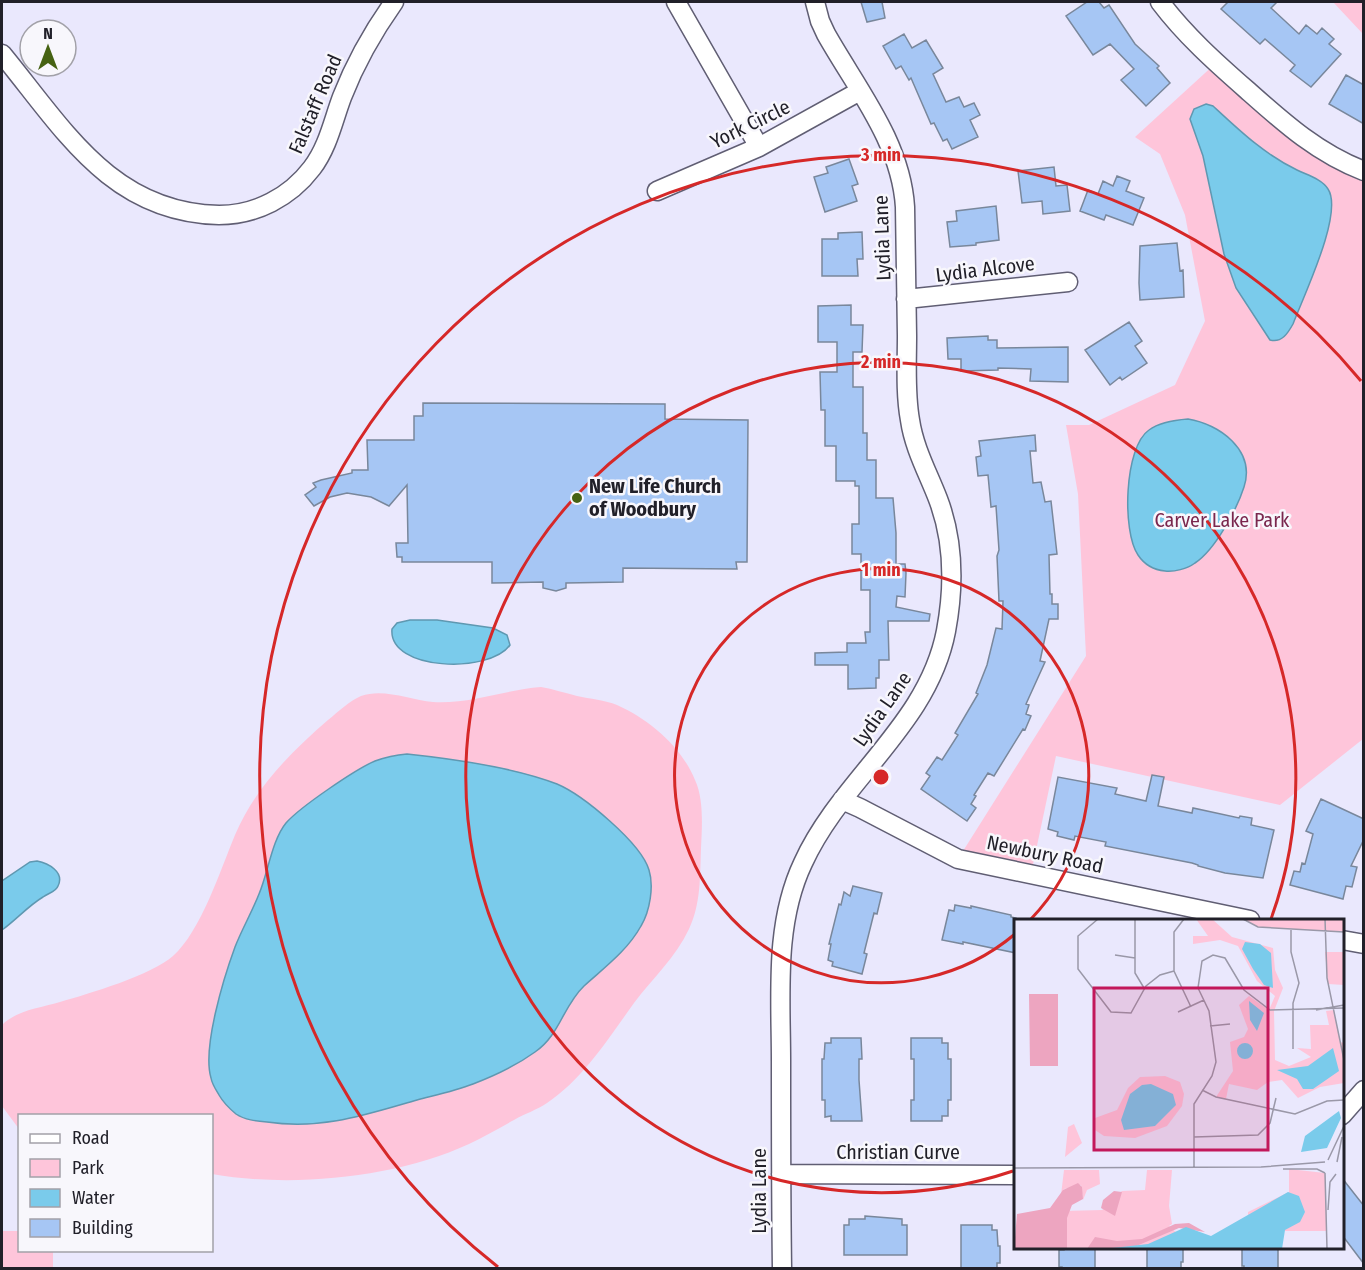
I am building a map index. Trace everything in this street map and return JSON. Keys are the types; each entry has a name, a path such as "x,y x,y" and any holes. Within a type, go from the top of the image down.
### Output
{"street":[{"name":"Falstaff Road","path":"2,54 84,154 109,177 148,201 168,208 190,213 232,215 270,204 286,194 314,166 327,142 346,87 366,43 393,2"},
{"path":"675,2 759,147"},
{"name":"Lydia Lane","path":"782,1269 781,968 785,915 802,863 818,833 904,724 921,697 941,651 949,613 952,574 947,529 938,497 917,449 909,412 905,207 902,180 888,140 823,27 815,2"},
{"path":"1160,2 1206,54 1289,128 1328,154 1364,171"},
{"name":"York Circle","path":"657,191 759,147 860,91"},
{"name":"Lydia Alcove","path":"906,299 1068,282"},
{"name":"Newbury Road","path":"842,800 958,859 1241,919"},
{"path":"1344,940 1364,944"},
{"path":"1344,1113 1364,1090"},
{"name":"Christian Curve","path":"781,1174 1014,1175"}],"green space":[{"path":"1333,2 1363,2 1363,34"},
{"name":"Carver Lake Park","path":"1216,63 1363,171 1363,739 1280,805 1056,756 1031,874 958,859 1086,656 1078,494 1066,425 1089,425 1175,385 1205,321 1185,215 1160,154 1135,137"},
{"path":"541,687 612,703 629,711 652,726 673,745 689,768 700,796 702,831 699,890 696,910 689,929 671,958 573,1082 539,1108 440,1156 376,1172 309,1180 275,1180 213,1174 213,1114 18,1114 18,1128 2,1106 2,1025 22,1013 135,977 173,956 183,945 201,916 235,835 253,802 287,758 328,720 352,701 370,694 379,693 424,701 447,702"},
{"path":"2,1231 18,1231 18,1252 53,1252 53,1268 2,1268"}],"water":[{"path":"1206,104 1213,106 1243,133 1285,164 1318,180 1328,189 1332,201 1327,235 1313,276 1293,324 1287,334 1278,340 1270,340 1236,288 1224,254 1203,156 1190,119 1194,109"},
{"path":"1188,419 1212,427 1232,441 1245,461 1244,487 1224,528 1203,557 1184,568 1172,571 1161,570 1143,561 1133,544 1128,510 1130,471 1134,453 1149,430 1163,423"},
{"path":"410,620 437,620 493,628 507,635 510,645 499,654 483,661 442,664 422,660 406,653 395,643 392,629 397,623"},
{"path":"407,754 503,768 557,784 581,798 610,821 644,859 651,883 650,898 644,920 622,951 577,994 556,1029 543,1045 521,1061 497,1074 452,1091 325,1123 287,1124 255,1121 239,1116 222,1100 215,1089 209,1065 209,1049 220,994 230,960 259,894 277,838 293,816 342,780 375,761"},
{"path":"37,861 50,866 57,872 60,881 57,888 2,930 2,881 30,862"}],"building":[{"path":"861,2 882,2 885,18 867,22"},
{"path":"1087,2 1099,2 1104,8 1109,5 1135,44 1159,66 1157,68 1170,83 1146,106 1121,80 1134,69 1110,44 1093,55 1066,16"},
{"path":"1228,2 1277,2 1271,8 1299,34 1306,25 1317,34 1322,28 1334,39 1329,44 1341,54 1311,87 1290,71 1295,65 1265,39 1260,44 1221,9"},
{"path":"904,34 912,48 926,40 943,68 933,74 946,102 959,97 964,107 974,103 980,115 970,120 978,137 952,149 947,139 943,141 934,123 931,124 911,78 909,80 901,66 896,69 883,46"},
{"path":"1346,75 1364,85 1364,124 1329,104"},
{"path":"849,159 858,184 852,186 857,201 825,212 814,177 828,173 826,167"},
{"path":"1054,167 1056,186 1067,185 1070,211 1043,214 1042,201 1022,203 1018,171"},
{"path":"1117,176 1130,181 1126,191 1144,198 1133,225 1106,215 1104,220 1080,211 1088,190 1098,194 1103,181 1113,186"},
{"path":"996,206 999,240 950,247 947,222 957,221 956,211"},
{"path":"862,232 863,259 857,259 858,276 822,276 822,239 838,239 838,233"},
{"path":"1177,243 1180,271 1183,270 1184,297 1140,300 1140,246"},
{"path":"851,305 851,325 863,325 862,352 853,352 853,387 863,387 863,433 867,433 867,460 876,460 876,498 893,498 896,564 905,564 905,597 897,596 896,607 930,614 929,621 888,621 889,660 879,660 879,678 876,678 876,688 848,689 848,665 815,665 815,653 847,652 847,643 866,643 865,632 870,632 870,590 861,590 861,554 852,554 852,524 859,524 859,486 855,486 855,481 836,481 836,446 825,446 825,410 821,410 820,372 837,372 837,342 818,342 818,306"},
{"path":"1129,322 1142,341 1135,346 1147,363 1122,380 1120,377 1110,385 1085,350"},
{"path":"988,336 988,340 997,340 997,348 1068,347 1068,382 1030,381 1031,369 998,368 998,370 961,371 961,359 948,359 947,338"},
{"name":"New Life Church of Woodbury","path":"423,403 665,404 665,419 748,420 747,562 736,562 737,569 623,568 623,582 566,583 566,588 556,591 543,588 543,582 492,583 492,562 402,562 402,557 397,557 396,543 408,543 407,485 389,506 371,497 347,493 330,497 314,506 305,495 316,487 313,483 352,473 352,470 368,470 367,440 414,440 414,416 423,416"},
{"path":"1035,435 1036,451 1030,451 1033,483 1041,482 1045,502 1051,501 1057,554 1049,555 1050,594 1052,594 1052,604 1058,604 1058,619 1049,619 1040,661 1045,662 1026,704 1029,705 1026,714 1031,716 1025,730 1023,729 994,776 988,773 974,795 976,796 971,804 976,808 967,821 921,789 930,776 926,773 937,757 942,760 958,735 955,733 978,694 976,693 987,665 996,628 1002,629 1003,601 999,601 996,506 991,507 988,475 978,476 976,457 981,456 979,441"},
{"path":"1152,775 1164,777 1158,806 1192,813 1193,808 1239,818 1240,816 1252,818 1251,825 1274,830 1263,878 1225,873 1192,863 1105,846 1106,842 1075,836 1074,840 1057,836 1058,832 1048,829 1058,777 1117,788 1115,794 1146,801"},
{"path":"1321,799 1364,819 1364,839 1351,866 1357,867 1352,887 1346,886 1343,899 1290,885 1294,871 1300,872 1302,863 1305,864 1313,834 1306,831"},
{"path":"853,886 882,893 877,914 874,913 864,953 867,954 862,974 832,966 833,962 828,960 831,944 829,944 839,904 841,905 844,892 850,896"},
{"path":"955,905 971,908 971,906 1016,918 1014,919 1014,953 942,940 949,910 954,911"},
{"path":"831,1038 861,1038 862,1059 859,1059 859,1080 862,1121 831,1121 831,1116 825,1117 825,1100 822,1100 822,1059 824,1059 825,1043 831,1043"},
{"path":"911,1038 942,1038 942,1043 948,1043 948,1059 951,1059 951,1100 948,1100 948,1116 942,1116 942,1121 911,1121 911,1100 914,1100 914,1059 911,1059"},
{"path":"1344,1181 1364,1206 1364,1264 1344,1238"},
{"path":"865,1216 902,1219 902,1225 907,1225 907,1255 844,1255 844,1225 849,1225 849,1219 865,1219"},
{"path":"961,1225 992,1225 992,1230 997,1230 1000,1263 997,1263 997,1269 961,1269"},
{"path":"1095,1249 1095,1269 1062,1269 1059,1267 1059,1250"},
{"path":"1147,1249 1183,1249 1181,1269 1147,1269"},
{"path":"1242,1249 1278,1249 1278,1269 1244,1269"}],"place":[{"name":"New Life Church of Woodbury","path":"577,498"}]}
